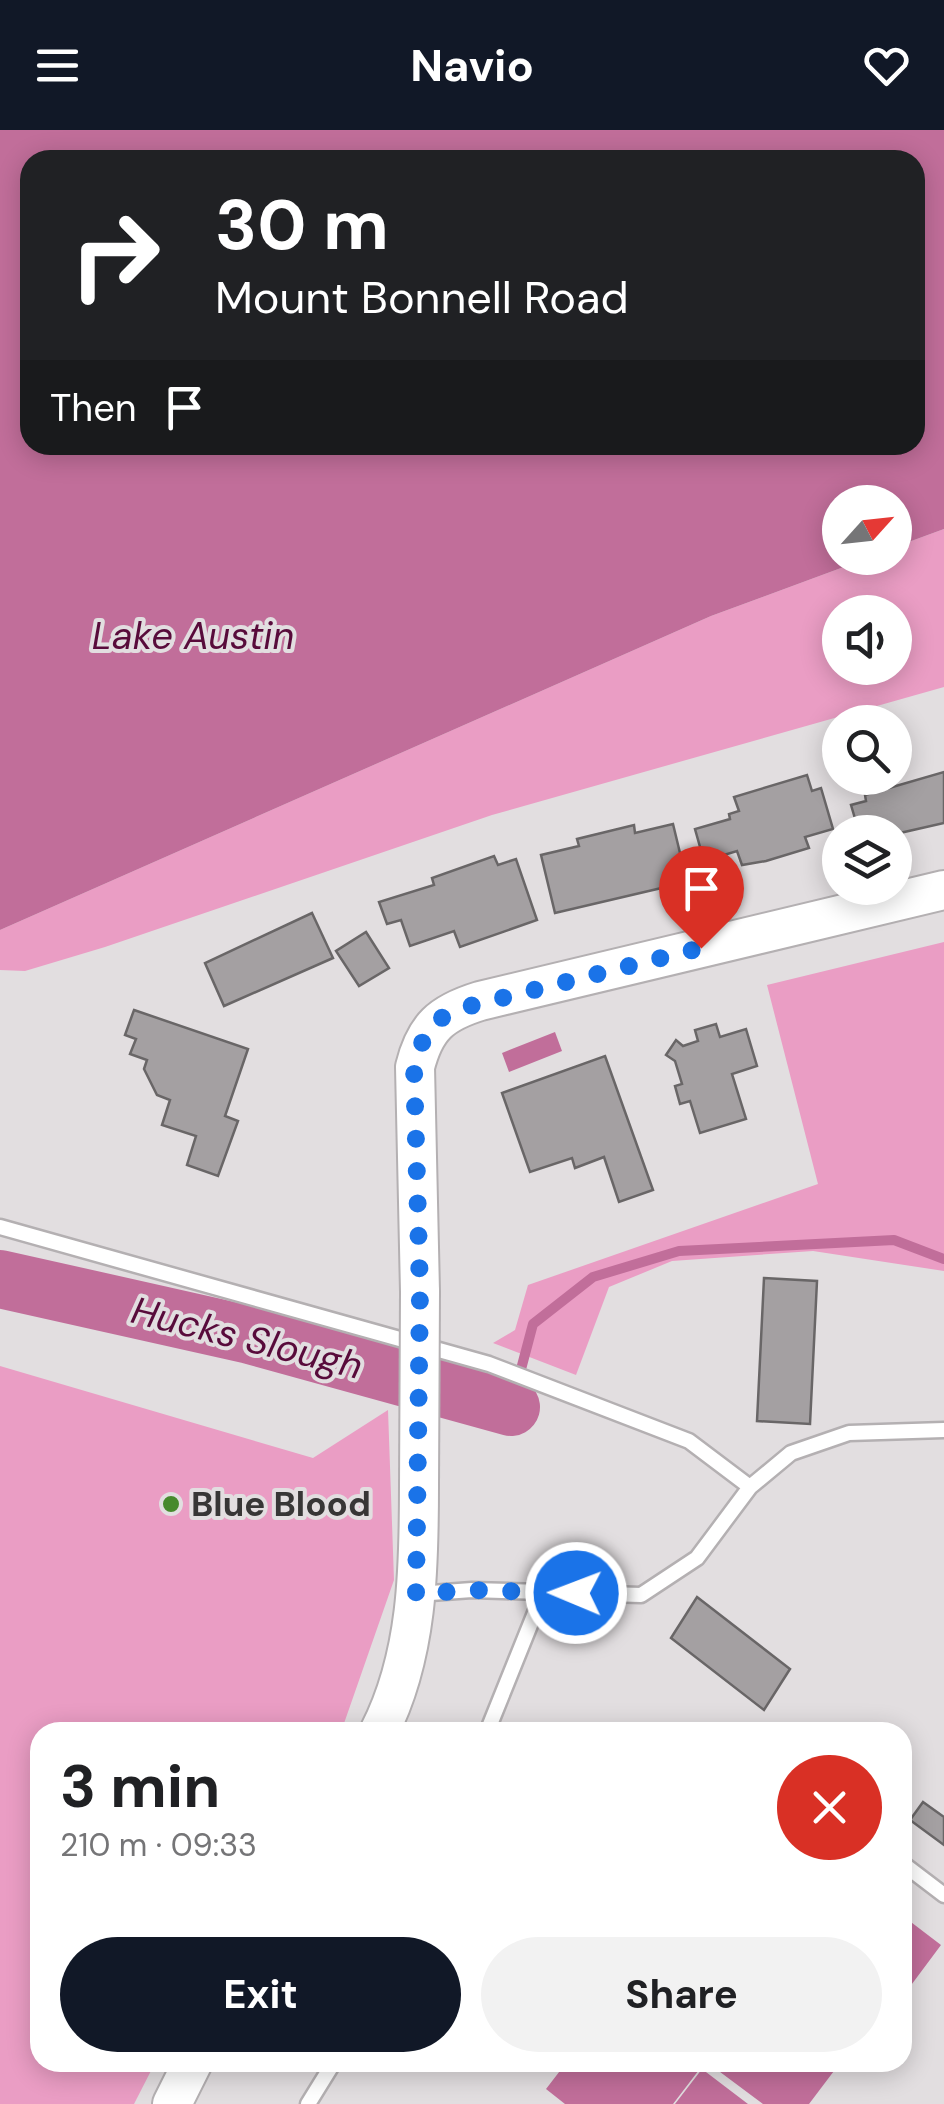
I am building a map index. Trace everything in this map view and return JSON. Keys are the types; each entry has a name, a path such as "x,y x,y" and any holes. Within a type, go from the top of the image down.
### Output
{"street":[{"path":"383,1722 399,1686 416,1594 420,1292 414,1067 422,1039 437,1019 480,1002 944,890"},
{"path":"172,2104 188,2072"}],"lane":[{"path":"0,1228 489,1364 688,1441 750,1486"},
{"path":"416,1594 472,1590 641,1594 697,1558 750,1486 791,1453 849,1433 944,1430"},
{"path":"491,1722 543,1593"},
{"path":"912,1870 944,1894"},
{"path":"308,2104 328,2072"}],"shaded area":[{"path":"944,529 944,687 880,705 822,705 822,722 492,815 105,947 25,971 0,970 0,930 711,616 822,575 912,575 912,541"},
{"path":"944,942 944,1271 813,1251 672,1261 609,1287 576,1375 493,1343 515,1330 528,1285 818,1184 767,985"},
{"path":"0,1366 313,1458 388,1410 394,1580 344,1722 30,1722 30,2072 150,2072 134,2104 0,2104"}],"water":[{"name":"Lake Austin","path":"0,130 944,130 944,529 912,541 912,485 822,485 822,575 711,616 0,930"},
{"path":"555,1032 562,1051 509,1072 502,1053"},
{"path":"912,1923 941,1945 912,1984"},
{"path":"559,2072 697,2072 673,2104 565,2104 546,2089"},
{"path":"700,2072 706,2072 748,2104 675,2104"},
{"path":"720,2072 833,2072 809,2104 763,2104"}],"building":[{"path":"944,772 944,823 912,830 912,815 854,815 851,805 866,801 865,795 912,795 912,781"},
{"path":"807,775 812,791 821,788 829,815 822,815 822,832 805,837 809,848 742,865 737,851 704,861 695,829 730,819 729,814 739,811 734,797"},
{"path":"673,824 687,882 555,913 541,855 579,846 577,839 634,825 635,833"},
{"path":"494,856 498,865 516,859 537,920 460,947 454,931 410,946 401,920 387,924 379,902 434,885 432,878"},
{"path":"312,913 333,958 224,1006 205,963"},
{"path":"366,932 389,968 359,986 336,951"},
{"path":"134,1010 248,1049 225,1116 238,1121 218,1176 187,1165 196,1136 162,1125 170,1100 157,1095 144,1069 147,1060 130,1054 136,1039 125,1035"},
{"path":"716,1024 720,1037 746,1029 757,1066 732,1074 746,1119 700,1133 690,1101 680,1104 675,1086 682,1084 675,1061 666,1055 676,1040 683,1046 698,1041 695,1030"},
{"path":"605,1056 653,1190 619,1202 604,1157 575,1168 572,1158 530,1172 502,1093"},
{"path":"764,1278 817,1281 810,1424 757,1421"},
{"path":"697,1597 790,1669 764,1710 671,1638"},
{"path":"923,1802 944,1817 944,1845 912,1821"}],"waterway":[{"name":"Hucks Slough","path":"511,1407 533,1324 593,1277 679,1251 894,1240 944,1259"},
{"name":"Hucks Slough","path":"0,1279 250,1335 511,1407"}],"place":[{"name":"Blue Blood","path":"171,1504"}],"route":[{"path":"576,1593 472,1590 416,1594 420,1292 414,1067 422,1039 437,1019 454,1010 701,948"}]}
